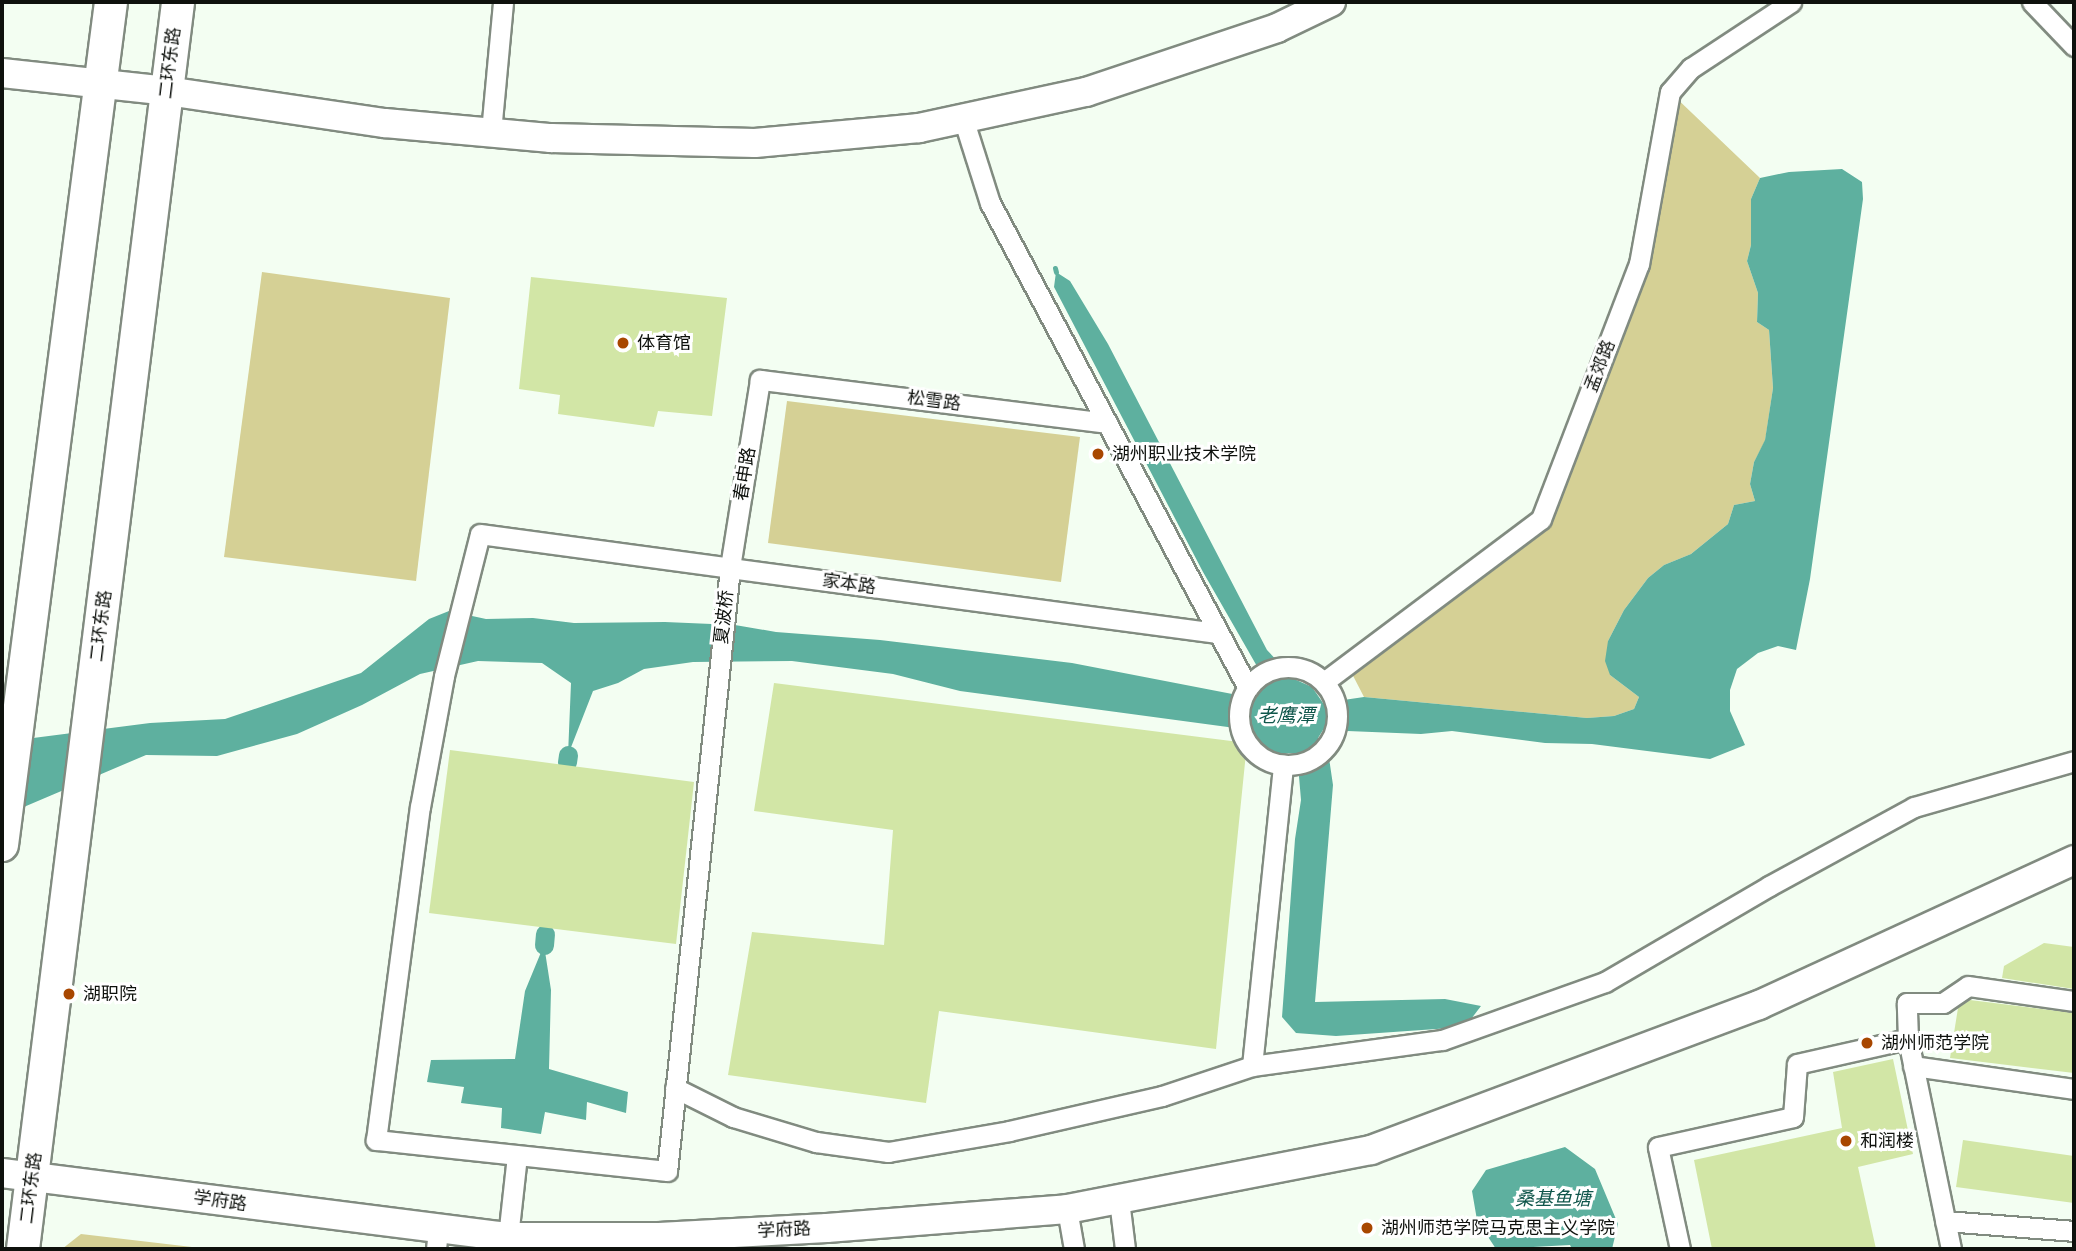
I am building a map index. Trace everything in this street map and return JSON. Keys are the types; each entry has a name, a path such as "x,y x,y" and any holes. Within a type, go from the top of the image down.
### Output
{"main road":[{"path":"2,845 111,2"},
{"name":"二环东路","path":"23,1249 17,1175 178,2"},
{"path":"2,72 167,91 385,123 551,138 755,144 919,128 1086,92 1285,12 1331,2"},
{"name":"学府路","path":"17,1175 437,1240 673,1236 1067,1209 1371,1150 1539,1090 1759,1005 2074,860"}],"street":[{"path":"491,132 503,2"},
{"name":"孟郊路","path":"1324,682 1541,519 1639,264 1670,93 1691,68 1791,2"},
{"path":"2032,2 2074,46"},
{"path":"963,118 990,203 1218,633 1250,686"},
{"name":"松雪路","path":"760,380 1107,423"},
{"name":"春申路","path":"730,568 760,380"},
{"name":"家本路","path":"517,1155 376,1140 420,807 444,677 480,534 1218,633"},
{"name":"夏波桥","path":"517,1155 667,1171 730,568"},
{"path":"1286,666 1306,670 1324,682 1335,699 1338,719 1330,742 1289,765 1267,760 1253,750 1243,734 1239,720 1250,686 1286,666"},
{"path":"675,1088 745,1120 816,1142 888,1153 1009,1131 1161,1096 1252,1066 1442,1040 1605,982 1769,886 1914,807 2074,761"},
{"path":"1252,1066 1289,765"},
{"path":"1951,1249 1908,1039 1907,1003 1943,1003 1968,986 2074,1001"},
{"path":"1680,1249 1658,1147 1793,1117 1797,1064 1908,1039"},
{"path":"1913,1066 2074,1089"},
{"path":"508,1237 517,1155"},
{"path":"1119,1200 1125,1249"},
{"path":"1067,1209 1074,1249"},
{"path":"1945,1221 2074,1231"}],"shaded area":[{"path":"1670,92 1760,178 1751,199 1751,245 1747,261 1758,293 1757,322 1769,330 1773,388 1765,441 1754,462 1750,484 1755,501 1734,505 1728,524 1691,554 1664,565 1648,578 1624,610 1608,641 1610,675 1639,697 1634,709 1614,716 1587,718 1364,697 1348,666 1541,519 1639,264"},
{"path":"262,272 450,298 416,581 224,557"},
{"path":"787,401 1080,437 1061,582 768,543"},
{"path":"81,1234 209,1249 62,1249"}],"water":[{"name":"老鹰潭","path":"1842,169 1862,182 1863,199 1810,579 1796,650 1778,646 1758,653 1737,669 1730,690 1730,711 1745,745 1710,759 1592,744 1545,743 1452,731 1421,734 1323,730 1318,738 1329,758 1333,785 1315,1002 1445,999 1481,1006 1465,1027 1336,1036 1296,1033 1282,1017 1295,839 1301,800 1297,753 1279,754 1262,745 1250,730 960,691 893,674 792,661 693,662 644,669 618,683 593,691 568,755 571,683 542,663 478,661 420,674 362,705 297,734 217,756 146,755 5,815 2,742 150,723 225,719 361,673 429,619 449,611 486,619 533,618 574,623 665,622 735,625 776,632 880,640 1072,663 1253,698 1263,686 1258,668 1203,572 1054,287 1056,272 1070,281 1108,344 1267,650 1294,679 1312,687 1323,703 1364,697 1587,718 1614,716 1634,709 1639,697 1610,675 1605,661 1608,641 1624,610 1648,578 1664,565 1691,554 1728,524 1734,505 1755,501 1750,484 1754,462 1765,440 1773,388 1769,330 1757,322 1758,293 1747,261 1751,245 1751,199 1760,178 1789,172"},
{"path":"544,945 551,990 549,1069 628,1092 626,1113 587,1102 586,1120 545,1112 541,1134 501,1128 502,1108 461,1103 464,1087 427,1082 431,1060 515,1059 525,991"},
{"name":"桑基鱼塘","path":"1565,1147 1595,1169 1618,1224 1612,1249 1572,1249 1570,1245 1496,1249 1477,1220 1472,1191 1486,1170"}],"building":[{"name":"体育馆","path":"531,277 727,298 712,416 658,411 654,427 558,414 560,395 519,389"},
{"path":"774,683 1247,743 1216,1049 939,1011 926,1103 728,1075 752,932 884,945 893,830 754,811"},
{"path":"450,750 694,782 676,944 429,913"},
{"path":"2044,943 2074,947 2074,989 2002,978 2004,966"},
{"path":"1970,1000 2074,1013 2074,1073 1950,1058 1958,1008"},
{"name":"和润楼","path":"1893,1059 1913,1154 1858,1167 1876,1249 1712,1249 1694,1160 1842,1128 1833,1072"},
{"path":"1963,1140 2074,1156 2074,1203 1956,1187"}],"waterway":[{"path":"1055,268 1056,272"},
{"path":"567,762 568,755"},
{"path":"544,945 545,934"}],"place":[{"name":"体育馆","path":"623,343"},
{"name":"湖州职业技术学院","path":"1098,454"},
{"name":"湖职院","path":"69,994"},
{"name":"湖州师范学院","path":"1867,1043"},
{"name":"和润楼","path":"1846,1141"},
{"name":"湖州师范学院马克思主义学院","path":"1367,1228"}]}
